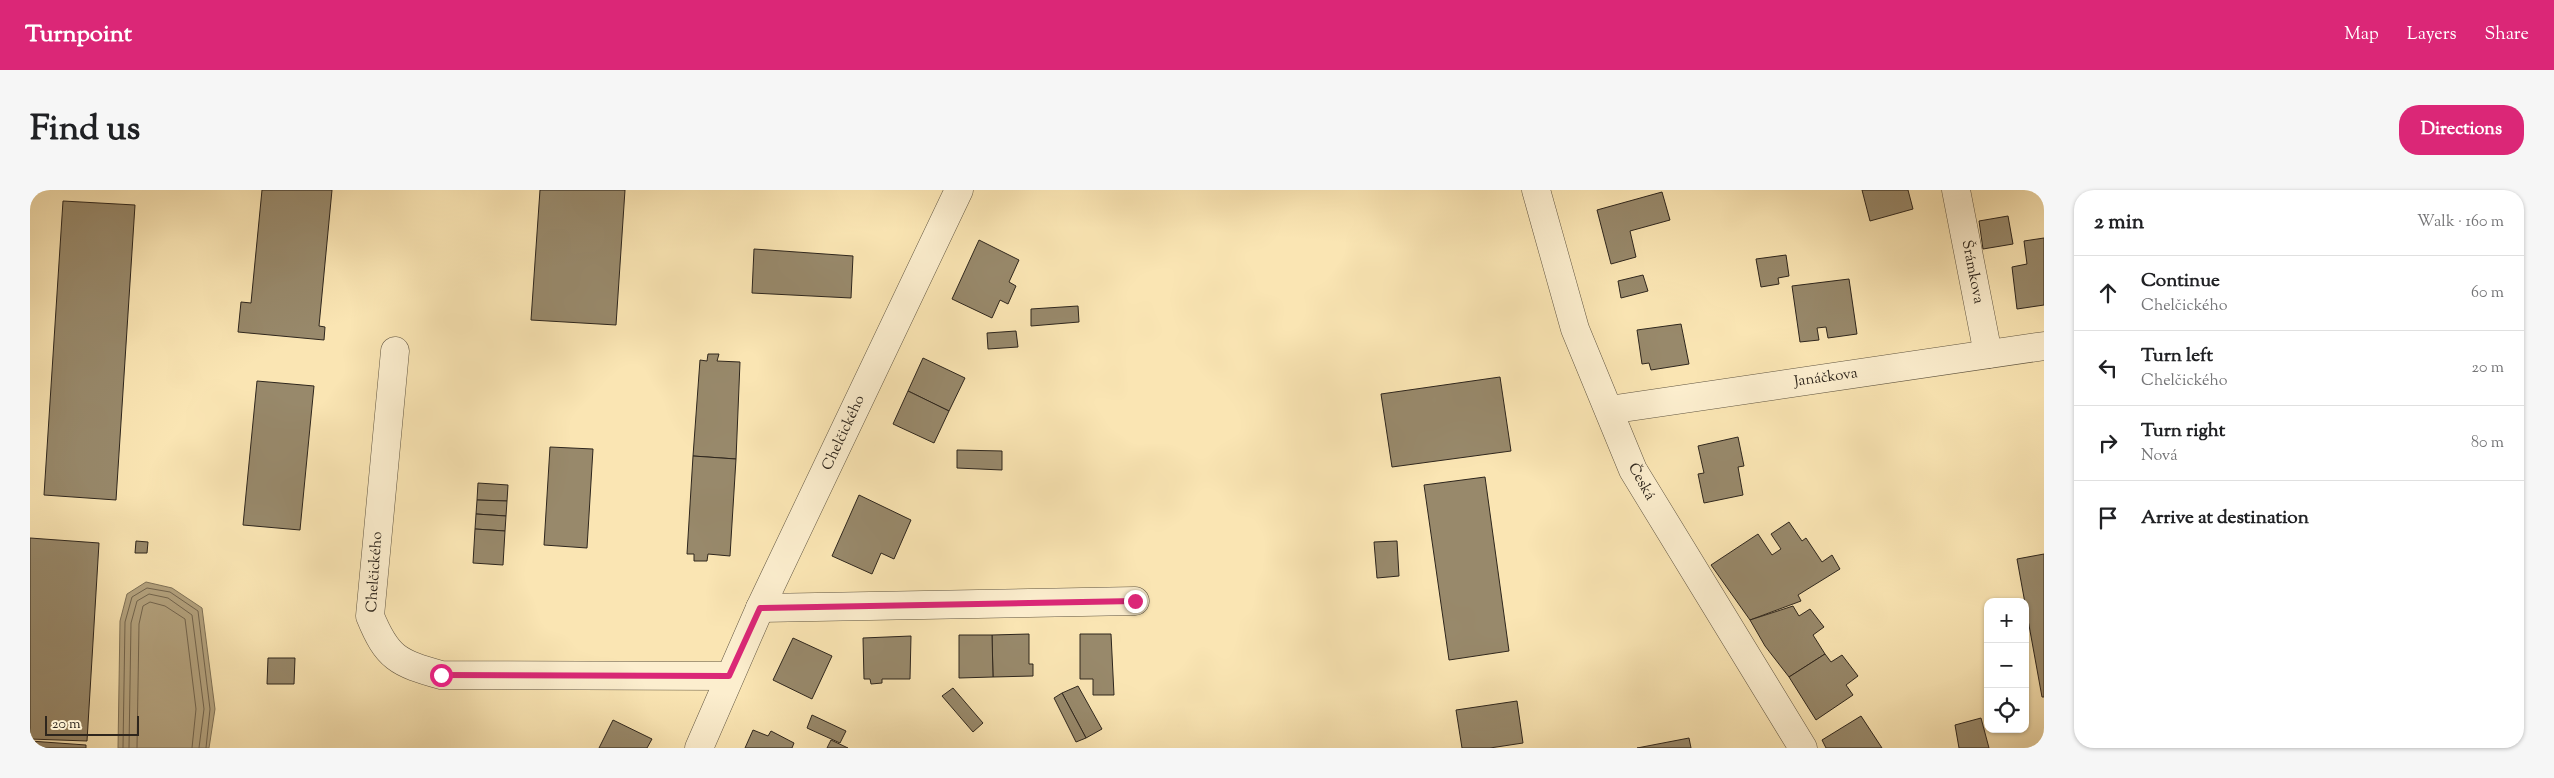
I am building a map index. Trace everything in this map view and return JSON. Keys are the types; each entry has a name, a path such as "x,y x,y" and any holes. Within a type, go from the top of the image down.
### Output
{"street":[{"name":"Chelčického","path":"698,748 760,608 959,190"},
{"name":"Česká","path":"1536,190 1574,330 1633,470 1803,748"},
{"name":"Šrámkova","path":"1956,190 1988,354"},
{"name":"Janáčkova","path":"1609,410 2044,346"},
{"name":"Chelčického","path":"394,352 370,616 381,642 407,666 441,675 729,676"},
{"path":"760,608 1135,601"}],"water":[{"path":"146,582 172,588 202,608 215,709 209,748 118,748 120,621 127,594"}],"building":[{"path":"262,190 332,190 319,326 325,327 324,340 238,332 241,302 251,303"},
{"path":"540,190 625,190 616,325 531,320"},
{"path":"1862,190 1908,190 1913,209 1870,221"},
{"path":"1662,192 1670,220 1630,231 1636,257 1611,264 1597,210"},
{"path":"63,201 135,205 116,500 44,495"},
{"path":"2008,216 2013,244 1983,249 1979,221"},
{"path":"2044,238 2044,305 2017,309 2012,267 2027,264 2024,241"},
{"path":"979,240 1019,260 1009,282 1016,286 1008,304 1000,300 992,318 952,299"},
{"path":"754,249 853,256 851,298 752,293"},
{"path":"1786,255 1789,276 1778,278 1779,284 1761,287 1756,259"},
{"path":"1643,275 1648,291 1621,298 1618,281"},
{"path":"1849,279 1857,334 1828,338 1826,327 1817,328 1819,340 1800,342 1792,286"},
{"path":"1078,306 1079,322 1031,326 1031,309"},
{"path":"1681,324 1689,364 1651,370 1649,363 1642,364 1637,330"},
{"path":"1016,331 1018,347 988,349 987,333"},
{"path":"708,354 719,354 717,361 740,362 736,459 693,456 700,360 707,361"},
{"path":"923,358 965,378 949,411 908,391"},
{"path":"1500,377 1511,451 1392,467 1381,394"},
{"path":"257,381 314,386 300,530 243,525"},
{"path":"908,391 949,411 934,443 893,424"},
{"path":"1738,437 1744,466 1738,467 1743,495 1704,503 1698,474 1704,473 1698,446"},
{"path":"550,447 593,449 587,548 544,545"},
{"path":"957,450 1002,451 1002,470 957,468"},
{"path":"693,456 736,459 730,556 708,554 707,561 694,561 694,554 687,554"},
{"path":"1485,477 1509,651 1449,660 1424,485"},
{"path":"478,483 508,485 507,501 477,500"},
{"path":"859,495 911,520 894,559 881,553 872,574 832,556"},
{"path":"477,500 507,501 506,516 476,514"},
{"path":"476,514 506,516 505,531 475,529"},
{"path":"1789,522 1802,541 1806,538 1822,562 1832,555 1840,569 1798,595 1801,601 1750,620 1711,565 1758,534 1772,555 1781,549 1771,534"},
{"path":"475,529 505,531 503,565 473,563"},
{"path":"30,538 99,543 87,741 30,739"},
{"path":"136,541 148,542 147,553 135,553"},
{"path":"1397,541 1399,576 1377,578 1374,542"},
{"path":"2044,554 2044,697 2042,697 2029,625 2029,598 2024,598 2017,559"},
{"path":"1793,606 1799,616 1810,609 1824,627 1813,635 1825,654 1789,677 1765,646 1750,620"},
{"path":"1029,634 1029,664 1033,664 1033,676 993,677 992,635"},
{"path":"1080,634 1111,634 1114,695 1093,695 1093,679 1080,679"},
{"path":"959,635 992,635 993,677 959,678"},
{"path":"911,636 910,679 882,679 882,683 871,684 870,679 864,679 863,638"},
{"path":"793,638 832,656 812,699 773,680"},
{"path":"1825,654 1831,662 1842,655 1858,676 1846,685 1853,695 1816,720 1789,677"},
{"path":"268,658 295,658 294,684 267,684"},
{"path":"1078,686 1102,729 1086,738 1062,693"},
{"path":"953,688 983,723 973,732 942,696"},
{"path":"1062,693 1086,738 1076,742 1054,698"},
{"path":"1517,701 1523,743 1490,748 1462,748 1456,710"},
{"path":"812,715 846,731 840,743 807,728"},
{"path":"1861,716 1882,748 1826,748 1822,740"},
{"path":"1981,718 1989,748 1959,748 1955,725"},
{"path":"613,720 652,739 647,748 599,748"},
{"path":"753,730 768,736 771,731 794,743 792,748 745,748"},
{"path":"1689,738 1691,748 1637,748"},
{"path":"831,740 848,748 827,748"},
{"path":"30,741 86,745 86,748 30,748"}],"route":[{"path":"441,675 729,676 760,608 1135,601"}]}
